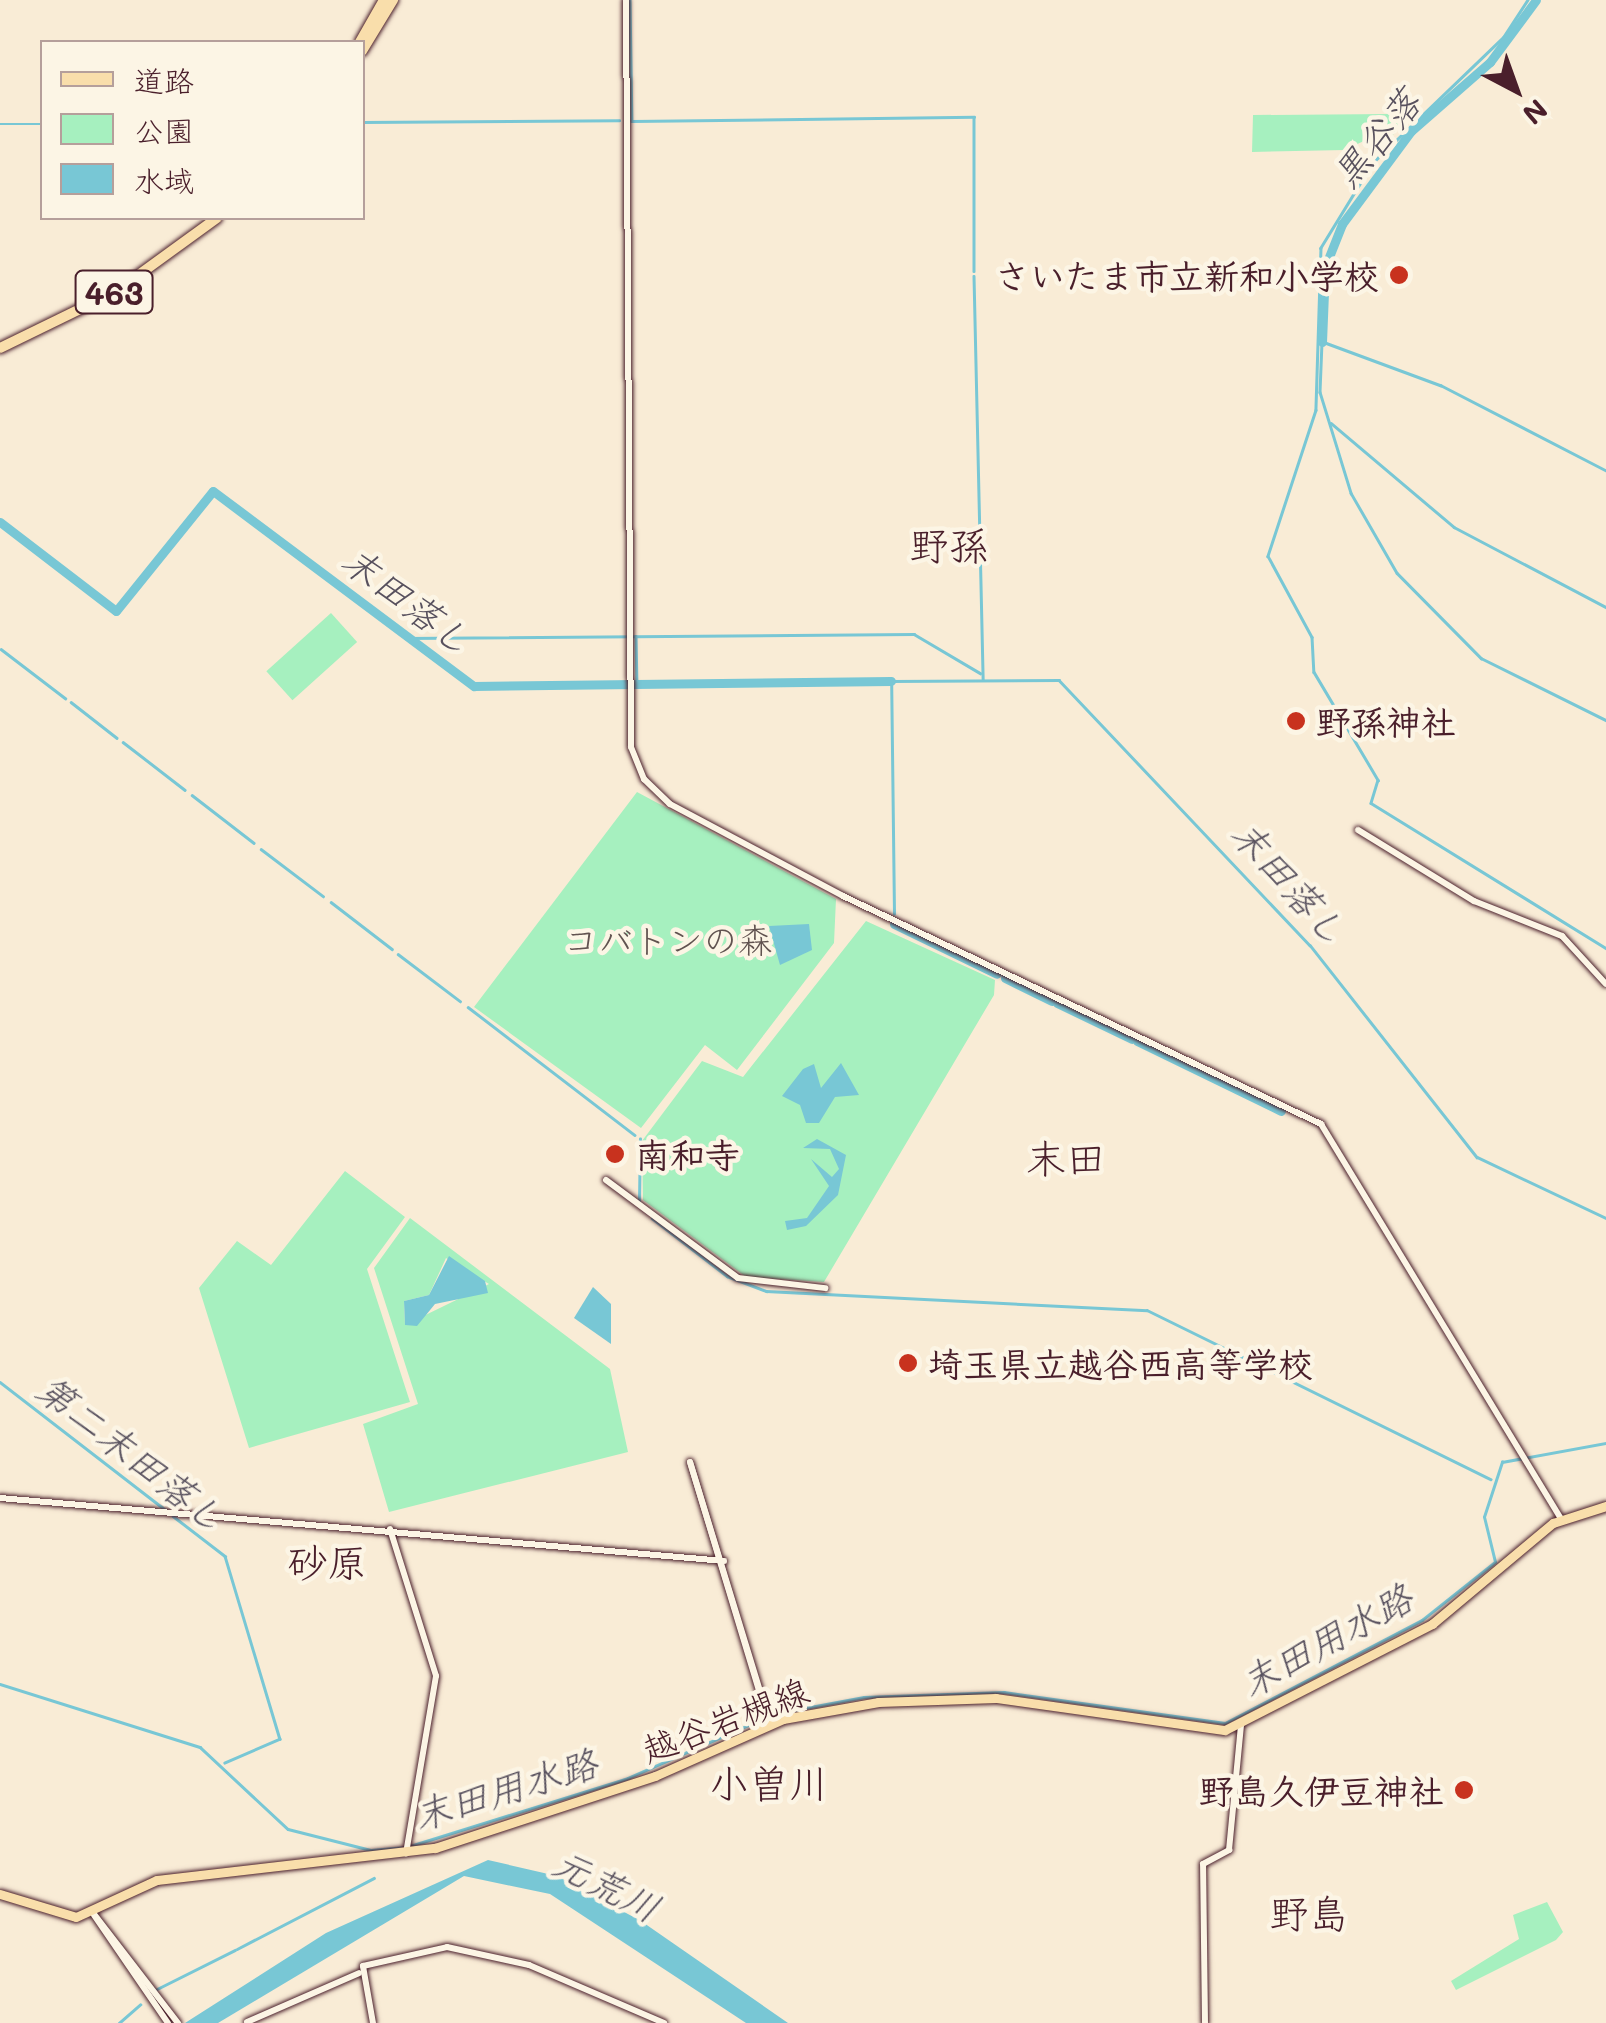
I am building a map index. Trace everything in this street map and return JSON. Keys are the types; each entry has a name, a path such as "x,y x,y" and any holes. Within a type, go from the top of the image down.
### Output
{"highway":[{"path":"361,40 384,0"},
{"path":"365,45 393,0"},
{"name":"463","path":"0,345 116,283 203,220"},
{"name":"463","path":"0,345 115,292 214,220"}],"main road":[{"path":"1241,1726 1356,1656 1432,1624 1561,1518 1606,1506"},
{"name":"越谷岩槻線","path":"94,1914 157,1880 406,1849 656,1776 770,1724 878,1702 979,1697 1110,1709 1216,1731 1241,1726"},
{"path":"0,1894 49,1914 94,1914"}],"street":[{"path":"626,0 630,681 634,760 670,804 1320,1124 1561,1518"},
{"path":"1358,830 1474,901 1562,936 1606,984"},
{"path":"606,1180 738,1278 825,1288"},
{"path":"720,1561 690,1462 770,1724"},
{"path":"0,1498 390,1529 720,1561"},
{"path":"390,1529 436,1676 406,1849"},
{"path":"1206,2023 1203,1864 1229,1850 1241,1726"},
{"path":"94,1914 168,2023"},
{"path":"247,2022 359,1973 392,1952 461,1947 573,1980 664,2023"},
{"path":"359,1973 373,2023"},
{"path":"158,2007 178,2023"}],"green space":[{"path":"1390,114 1400,127 1382,147 1370,138 1345,150 1252,152 1253,115"},
{"path":"331,613 357,642 292,700 266,671"},
{"name":"コバトンの森","path":"637,792 836,899 834,943 737,1070 705,1045 641,1128 474,1007"},
{"path":"866,921 995,980 994,995 824,1282 746,1277 643,1200 642,1141 702,1061 743,1077"},
{"path":"345,1171 405,1217 367,1269 410,1402 249,1448 199,1288 237,1241 271,1265"},
{"path":"410,1218 610,1369 628,1452 389,1512 363,1424 418,1404 374,1268","holes":["446,1258 489,1284 405,1325 404,1301 429,1295"]},
{"path":"1547,1902 1563,1932 1556,1940 1456,1990 1451,1981 1519,1939 1513,1915"}],"water":[{"path":"809,924 812,950 780,965 769,926"},
{"path":"841,1063 859,1095 835,1097 819,1123 806,1123 800,1105 782,1096 803,1069 814,1064 821,1088"},
{"path":"817,1139 846,1155 838,1195 806,1226 787,1230 785,1221 807,1218 829,1186 811,1159 832,1177 839,1169 830,1149 803,1148"},
{"path":"449,1256 485,1281 488,1293 435,1304 417,1326 405,1325 404,1301 429,1295"},
{"path":"593,1287 611,1304 611,1344 574,1318"},
{"path":"488,1860 557,1876 641,1921 788,2023 746,2023 550,1894 464,1876 218,2023 185,2023 326,1933"}],"waterway":[{"path":"630,0 632,121 974,117 974,271"},
{"path":"1528,0 1504,37 1373,163 1321,248 1316,410 1268,556 1312,637 1314,672 1378,780 1371,803 1606,948"},
{"name":"黒谷落","path":"1322,342 1325,267 1342,224 1411,131 1490,62 1536,0"},
{"path":"365,122 619,120"},
{"path":"0,124 40,124"},
{"path":"974,276 983,679"},
{"path":"1606,471 1441,386 1322,342 1320,392 1351,493 1397,573 1481,658 1606,720"},
{"path":"1331,423 1454,527 1606,607"},
{"name":"末田落し","path":"0,522 116,611 213,491 474,686 891,681"},
{"path":"405,638 914,634 980,673"},
{"path":"636,636 637,686"},
{"path":"1,649 65,698"},
{"name":"末田落し","path":"894,914 891,681 1059,680 1310,945 1477,1157 1606,1218"},
{"path":"71,702 117,738"},
{"path":"123,742 185,790"},
{"path":"192,795 254,843"},
{"path":"261,849 323,896"},
{"path":"331,902 392,949"},
{"name":"末田落し","path":"894,924 997,974"},
{"path":"398,954 460,1001"},
{"name":"末田落し","path":"1005,978 1052,1001"},
{"name":"末田落し","path":"1057,1003 1132,1039"},
{"path":"468,1007 635,1135"},
{"name":"末田落し","path":"1137,1041 1281,1111"},
{"path":"639,1201 640,1139"},
{"path":"652,1218 727,1276 766,1291 1147,1310 1491,1479"},
{"name":"第二末田落し","path":"0,1382 167,1511"},
{"name":"末田用水路","path":"778,1713 864,1697 1004,1692 1225,1723 1422,1620 1495,1562 1484,1517 1502,1462 1606,1443"},
{"name":"第二末田落し","path":"173,1516 225,1556 280,1739 225,1763"},
{"name":"末田用水路","path":"0,1684 200,1747 288,1829 371,1850 403,1847"},
{"name":"末田用水路","path":"410,1846 628,1778 758,1721"},
{"path":"237,1949 374,1878"},
{"path":"157,1989 235,1950"},
{"path":"119,2023 140,2005"}],"place":[{"name":"さいたま市立新和小学校","path":"1399,275"},
{"name":"野孫神社","path":"1296,721"},
{"name":"南和寺","path":"615,1154"},
{"name":"埼玉県立越谷西高等学校","path":"908,1363"},
{"name":"野島久伊豆神社","path":"1464,1790"}],"district":[{"name":"野孫","path":"949,544"},
{"name":"末田","path":"1066,1157"},
{"name":"砂原","path":"327,1561"},
{"name":"小曽川","path":"769,1782"},
{"name":"野島","path":"1309,1912"}],"water label":[{"name":"元荒川","path":"607,1885"}]}
